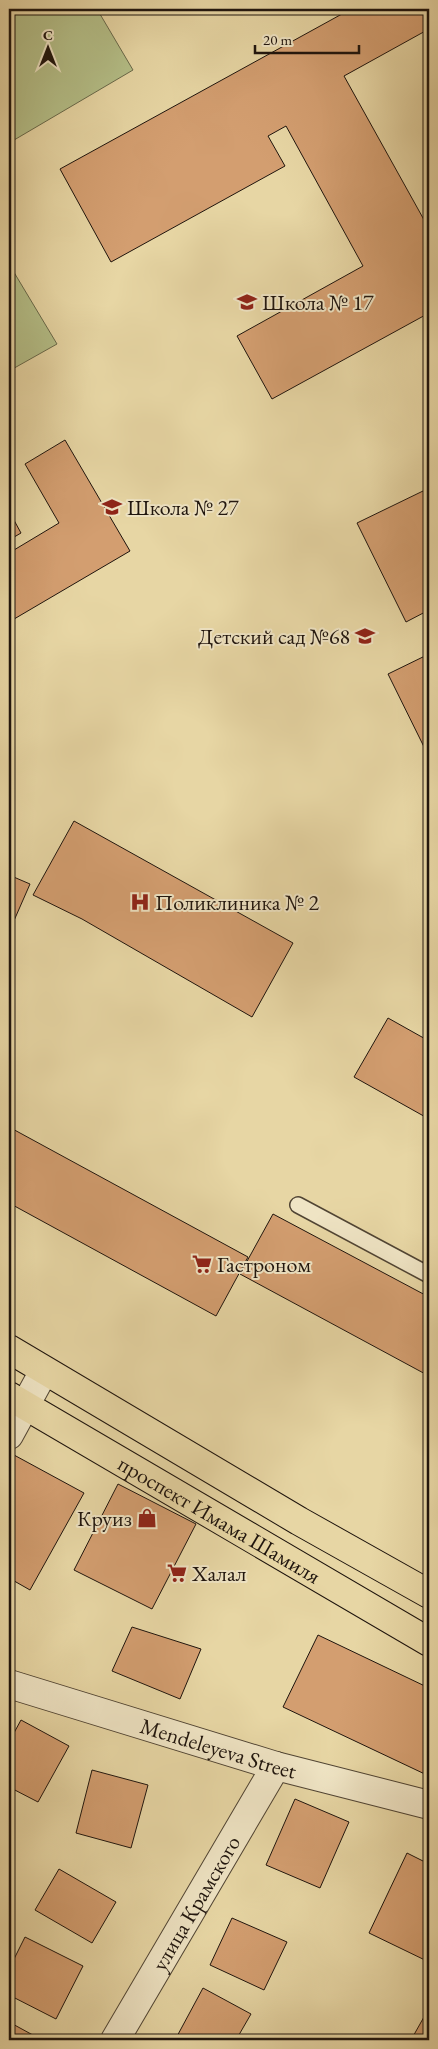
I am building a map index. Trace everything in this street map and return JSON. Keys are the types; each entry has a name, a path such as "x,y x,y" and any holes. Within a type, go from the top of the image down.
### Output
{"main road":[{"name":"проспект Имама Шамиля","path":"9,1350 299,1521 429,1594"},
{"name":"проспект Имама Шамиля","path":"17,1401 429,1642"}],"street":[{"path":"9,1435 17,1401 44,1371"},
{"name":"Mendeleyeva Street","path":"9,1684 276,1766 429,1805"},
{"name":"улица Крамского","path":"115,2040 276,1766"}],"lane":[{"path":"298,1206 429,1275"}],"green space":[{"path":"9,9 97,9 133,70 9,143"},
{"path":"9,264 57,344 9,371"}],"building":[{"path":"351,9 429,9 429,29 344,76 429,226 429,313 272,399 237,336 363,266 286,126 268,136 285,166 111,262 60,169"},
{"path":"65,440 130,551 9,622 9,553 59,523 25,464"},
{"path":"423,491 429,504 429,610 406,622 357,523"},
{"path":"9,511 21,533 9,540"},
{"path":"429,654 429,757 388,674"},
{"path":"74,821 293,943 252,1017 82,919 33,895"},
{"path":"9,875 30,884 9,932"},
{"path":"388,1018 429,1041 429,1119 354,1077"},
{"path":"9,1127 248,1257 216,1316 9,1203"},
{"path":"273,1214 429,1297 429,1376 240,1274"},
{"path":"14,1455 84,1493 30,1590 9,1578 9,1465"},
{"path":"118,1484 196,1524 152,1609 74,1570"},
{"path":"132,1627 201,1649 180,1699 112,1671"},
{"path":"318,1635 429,1688 429,1776 283,1707"},
{"path":"21,1720 69,1746 38,1802 9,1787 9,1742"},
{"path":"92,1770 148,1785 131,1848 76,1833"},
{"path":"295,1799 349,1822 320,1888 266,1865"},
{"path":"407,1853 429,1864 429,1962 369,1933"},
{"path":"59,1869 116,1902 92,1943 35,1910"},
{"path":"232,1918 287,1942 264,1990 210,1965"},
{"path":"25,1937 83,1966 56,2019 9,1995 9,1969"},
{"path":"203,1988 251,2014 236,2040 175,2040"},
{"path":"429,2008 429,2040 411,2040"},
{"path":"9,2022 42,2040 9,2040"}],"place":[{"name":"Школа № 17","path":"247,302"},
{"name":"Школа № 27","path":"112,507"},
{"name":"Детский сад №68","path":"365,636"},
{"name":"Поликлиника № 2","path":"140,902"},
{"name":"Гастроном","path":"202,1264"},
{"name":"Круиз","path":"147,1518"},
{"name":"Халал","path":"177,1573"}]}
